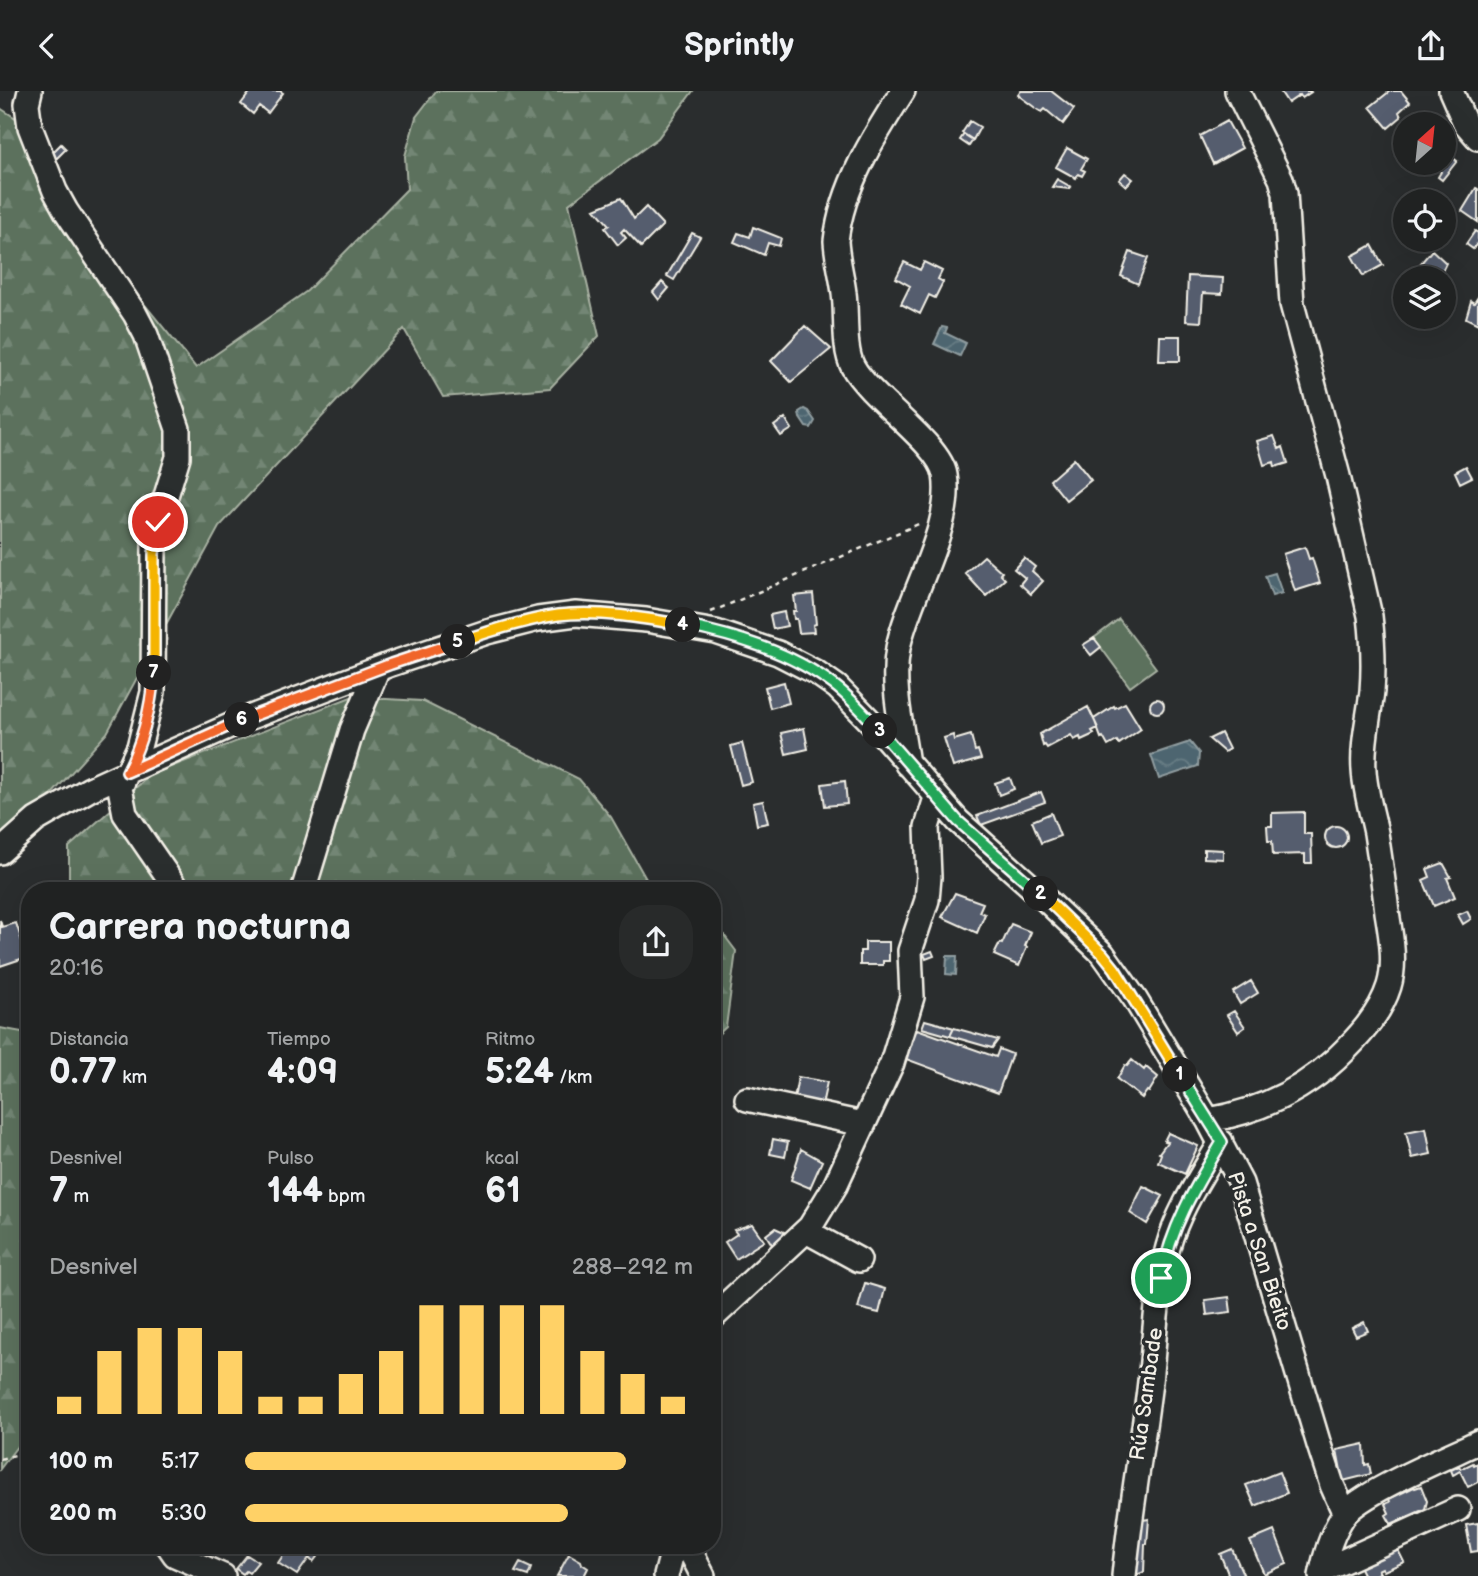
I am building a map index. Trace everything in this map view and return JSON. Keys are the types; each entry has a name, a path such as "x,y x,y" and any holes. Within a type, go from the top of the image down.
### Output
{"street":[{"path":"30,91 27,104 30,127 55,191 146,335 180,438 178,457 154,541 152,692 139,747 120,787 125,814 171,882"},
{"path":"903,91 879,128 847,194 838,226 836,249 845,295 848,349 852,364 874,393 938,459 945,479 943,513 898,650 897,696 907,764"},
{"path":"1208,1120 1265,1106 1299,1088 1321,1072 1375,1015 1388,988 1392,965 1389,923 1364,773 1364,743 1372,689 1373,647 1370,616 1338,476 1294,315 1285,193 1237,91"},
{"path":"1451,91 1465,123 1478,138"},
{"name":"Pista a San Bieito","path":"0,852 36,820 90,789 243,720 378,669 487,632 558,615 598,615 716,632 759,645 817,673 854,703 958,821 1103,954 1135,999 1222,1142 1247,1199 1319,1445 1345,1514"},
{"path":"306,882 352,730 378,669"},
{"path":"721,1310 806,1231 835,1186 892,1063 910,1010 913,984 911,951 927,900 927,827 936,799"},
{"path":"747,1099 804,1109 863,1124"},
{"name":"Rúa Sambade","path":"1124,1576 1167,1248 1189,1198 1222,1142"},
{"path":"806,1231 859,1259"},
{"path":"1322,1574 1326,1552 1345,1514 1388,1486 1478,1442"},
{"path":"1322,1574 1458,1509"},
{"path":"174,1554 223,1576"},
{"path":"666,1576 672,1554"},
{"path":"692,1554 703,1576"}],"path":[{"path":"712,611 943,513"},
{"path":"0,1459 21,1453"}],"green space":[{"path":"436,91 693,91 658,138 569,204 599,336 550,388 443,397 404,329 219,527 107,733 34,814 0,864 0,108 17,119 120,274 196,368 307,291 407,189 405,156 416,117"},
{"path":"1119,619 1156,668 1130,687 1094,638"},
{"path":"351,697 422,701 579,779 611,817 648,882 69,882 69,847 150,775"},
{"path":"721,931 736,951 726,1027 721,1032"},
{"path":"0,1028 21,1032 21,1441 0,1469"}],"water":[{"path":"942,327 947,328 945,333 966,343 960,356 934,344"},
{"path":"804,409 815,421 811,428 806,427 800,418 799,412"},
{"path":"1275,573 1282,593 1272,596 1265,576"},
{"path":"1190,742 1199,753 1198,766 1159,779 1151,755"},
{"path":"947,956 957,956 956,975 946,974"}],"building":[{"path":"251,91 283,93 268,113 259,106 253,114 241,104"},
{"path":"1021,91 1051,91 1074,109 1063,124 1045,109 1042,112 1038,110 1018,95"},
{"path":"1280,91 1310,91 1311,92 1288,103"},
{"path":"1390,91 1401,91 1410,102 1399,112 1393,112 1393,124 1388,128 1370,107"},
{"path":"970,121 980,127 973,140 962,133"},
{"path":"1227,121 1242,148 1213,164 1200,136"},
{"path":"964,134 973,140 969,146 960,140"},
{"path":"61,144 66,149 51,164 48,157"},
{"path":"1067,148 1087,159 1081,169 1085,171 1082,176 1078,174 1076,178 1056,167"},
{"path":"1125,173 1133,179 1126,186 1119,180"},
{"path":"1057,179 1071,187 1052,187"},
{"path":"1476,188 1478,189 1478,222 1462,211"},
{"path":"621,198 634,219 646,207 663,225 641,247 624,229 621,232 626,238 618,245 605,228 609,225 595,209"},
{"path":"753,227 781,238 779,246 768,243 764,255 734,242 738,233 750,237"},
{"path":"1475,231 1478,233 1478,242 1473,249 1466,244"},
{"path":"692,233 700,237 674,280 667,276"},
{"path":"1372,245 1383,265 1363,276 1352,256"},
{"path":"1130,252 1148,258 1138,284 1121,276"},
{"path":"1430,252 1434,252 1446,263 1444,266 1418,266"},
{"path":"904,262 920,270 924,262 942,271 938,279 943,282 935,298 929,295 920,314 901,304 910,286 896,278"},
{"path":"1188,276 1223,278 1222,294 1203,293 1201,322 1186,321"},
{"path":"662,282 669,288 659,300 653,292"},
{"path":"1478,297 1478,324 1466,318 1471,301 1474,303"},
{"path":"805,326 831,349 791,382 771,361"},
{"path":"1160,336 1180,336 1180,361 1159,361"},
{"path":"785,418 792,429 781,436 774,426"},
{"path":"1274,436 1279,449 1283,447 1288,463 1275,467 1274,462 1264,465 1257,441"},
{"path":"1074,459 1091,480 1066,500 1050,480"},
{"path":"1466,466 1472,477 1460,483 1455,472"},
{"path":"1305,547 1309,559 1312,558 1320,583 1295,591 1283,554"},
{"path":"984,556 1002,572 1000,574 1005,579 986,596 965,573"},
{"path":"1024,558 1035,567 1032,571 1043,581 1031,594 1020,584 1025,578 1014,569"},
{"path":"813,594 816,624 813,625 814,632 799,633 797,619 794,619 794,596"},
{"path":"784,612 787,626 773,629 770,615"},
{"path":"1094,638 1101,647 1091,655 1083,645"},
{"path":"784,682 789,703 770,708 765,687"},
{"path":"1157,699 1162,701 1162,711 1157,713 1152,711 1150,706 1152,701"},
{"path":"1125,703 1141,729 1119,744 1117,741 1108,746 1103,737 1101,738 1094,719 1114,706 1115,708"},
{"path":"1088,707 1098,728 1092,731 1094,734 1081,740 1080,737 1074,740 1071,735 1047,748 1043,746 1040,734"},
{"path":"804,728 808,749 786,754 781,733"},
{"path":"1221,733 1229,749 1224,752 1209,739"},
{"path":"953,735 954,740 971,735 975,751 978,750 981,759 953,767 944,738"},
{"path":"742,743 752,782 741,785 731,746"},
{"path":"1010,778 1014,789 999,795 995,783"},
{"path":"845,781 847,804 825,806 822,784"},
{"path":"1041,792 1045,802 981,825 977,816"},
{"path":"763,801 768,823 757,825 753,803"},
{"path":"1304,812 1304,834 1311,834 1312,863 1305,863 1305,854 1273,855 1267,826 1272,826 1272,813"},
{"path":"1051,813 1060,836 1041,843 1032,821"},
{"path":"1332,826 1340,826 1347,833 1347,841 1340,848 1332,848 1325,841 1325,833"},
{"path":"1204,849 1223,850 1223,859 1204,858"},
{"path":"1443,863 1451,877 1447,878 1455,897 1434,906 1423,880 1430,877 1427,869"},
{"path":"955,893 983,903 979,912 985,914 977,933 942,917"},
{"path":"1467,911 1471,919 1463,924 1458,915"},
{"path":"0,920 2,927 16,923 21,938 21,959 0,966"},
{"path":"1011,924 1031,932 1019,966 994,955"},
{"path":"865,942 889,942 889,961 883,961 883,965 860,965 860,951 865,951"},
{"path":"932,951 934,956 926,959 924,954"},
{"path":"1251,981 1258,993 1240,1004 1233,992"},
{"path":"1234,1011 1245,1027 1238,1032 1227,1015"},
{"path":"925,1020 954,1028 950,1036 922,1028"},
{"path":"954,1028 998,1040 992,1048 950,1036"},
{"path":"917,1029 996,1057 999,1049 1012,1054 998,1093 906,1059"},
{"path":"1132,1060 1158,1077 1142,1098 1117,1079 1125,1065"},
{"path":"798,1077 827,1082 822,1105 794,1099"},
{"path":"1426,1128 1431,1154 1412,1158 1406,1132"},
{"path":"1168,1133 1198,1146 1185,1174 1158,1162"},
{"path":"773,1139 788,1142 785,1157 770,1154"},
{"path":"801,1149 822,1161 810,1188 791,1180"},
{"path":"1143,1186 1163,1196 1147,1224 1130,1213"},
{"path":"752,1224 764,1241 736,1259 725,1242 737,1234 734,1230"},
{"path":"775,1228 793,1236 776,1251 766,1235"},
{"path":"865,1283 885,1289 879,1313 858,1308"},
{"path":"1229,1297 1231,1312 1207,1315 1205,1300"},
{"path":"1364,1322 1368,1331 1356,1336 1352,1328"},
{"path":"1364,1444 1365,1465 1369,1464 1371,1474 1343,1481 1337,1450"},
{"path":"1478,1463 1478,1482 1468,1487 1460,1471 1453,1475 1451,1470"},
{"path":"1279,1472 1287,1493 1255,1506 1246,1485"},
{"path":"1421,1486 1427,1501 1425,1509 1391,1524 1386,1515 1389,1513 1385,1504 1390,1502 1389,1499"},
{"path":"1149,1519 1144,1572 1134,1576 1136,1521"},
{"path":"1478,1523 1478,1551 1471,1552 1466,1525"},
{"path":"1274,1531 1287,1564 1264,1574 1250,1541"},
{"path":"1395,1544 1404,1562 1384,1571 1382,1568 1378,1570 1380,1573 1373,1576 1364,1576 1358,1564"},
{"path":"1232,1549 1244,1576 1229,1576 1220,1554"},
{"path":"284,1554 319,1554 313,1562 309,1558 297,1575 278,1563"},
{"path":"569,1554 588,1568 584,1576 557,1576"},
{"path":"247,1555 258,1562 249,1573 246,1571 243,1574 236,1569"},
{"path":"520,1563 531,1568 528,1576 515,1572"}],"route":[{"path":"158,522 154,541 152,692 139,747 127,772 243,720 391,664 487,632 558,615 646,619 716,632 778,653 817,673 837,687 879,730 936,799 1103,954 1135,999 1222,1142 1189,1198 1172,1235 1161,1278"}]}
